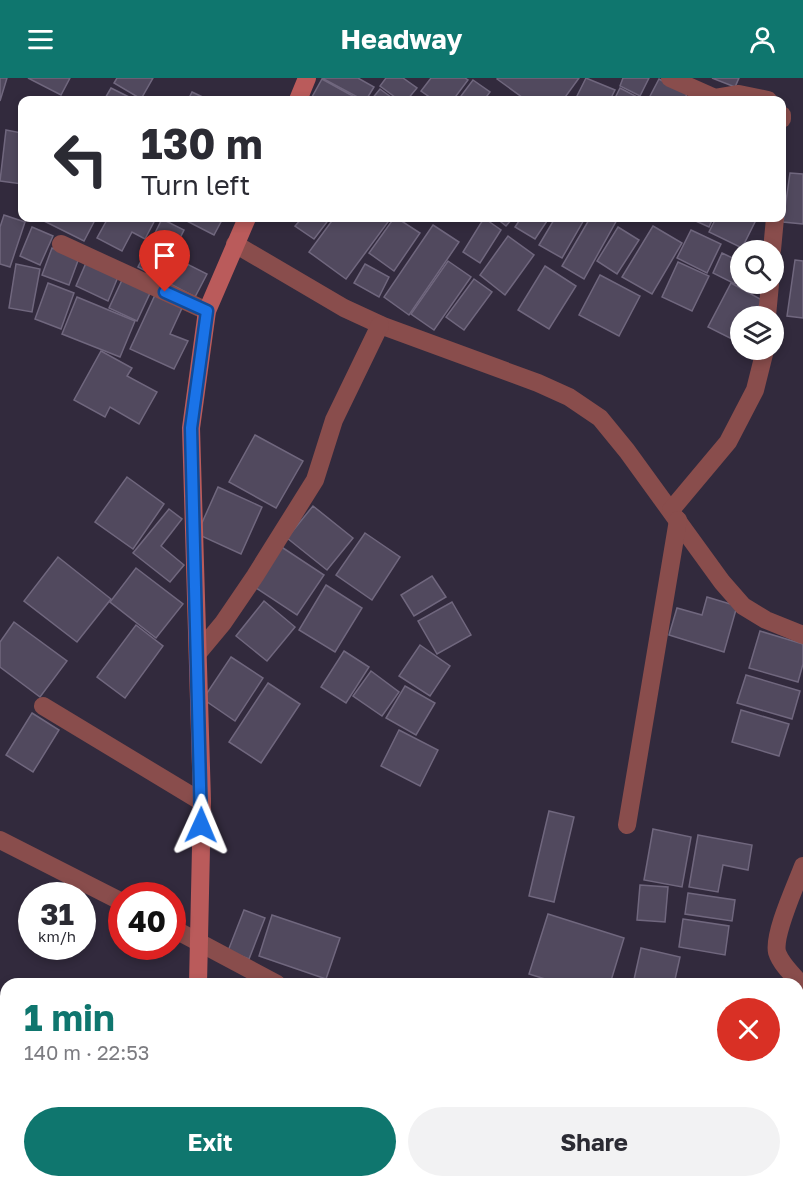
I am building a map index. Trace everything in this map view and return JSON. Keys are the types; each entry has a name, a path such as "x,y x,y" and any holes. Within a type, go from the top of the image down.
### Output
{"street":[{"path":"300,96 307,78"},
{"path":"670,78 710,96"},
{"path":"727,96 739,94 749,96"},
{"path":"198,978 202,802 191,428 207,311 245,222"},
{"path":"773,240 775,222"},
{"path":"61,244 207,311"},
{"path":"235,244 344,308 380,325 538,383 569,397 600,418 627,451 722,582 743,606 765,620 803,635"},
{"path":"198,653 223,623 255,576 315,480 334,420 380,325"},
{"path":"627,825 674,515 728,442 755,390 762,360"},
{"path":"43,706 202,802"},
{"path":"0,840 108,895"},
{"path":"796,978 777,952 781,926 803,866"},
{"path":"186,935 265,978"}],"building":[{"path":"0,78 7,78 0,101"},
{"path":"28,78 70,78 61,95"},
{"path":"117,78 153,78 143,96 136,96 114,83"},
{"path":"322,78 358,78 374,87 368,96 356,96"},
{"path":"386,78 403,78 417,88 410,96 394,96 380,86"},
{"path":"431,78 465,78 468,80 456,96 428,96 421,91"},
{"path":"579,78 566,96 520,96 497,79"},
{"path":"586,78 615,90 612,96 577,96"},
{"path":"623,78 649,78 640,96 620,86"},
{"path":"712,78 739,78 735,87"},
{"path":"322,79 353,96 313,96"},
{"path":"659,79 687,94 686,96 650,96"},
{"path":"473,80 490,92 487,96 461,96"},
{"path":"111,88 127,96 106,96"},
{"path":"620,88 635,96 616,96"},
{"path":"380,89 390,96 374,96"},
{"path":"6,130 18,132 18,183 0,181"},
{"path":"790,173 803,174 803,224 783,222 786,222"},
{"path":"4,215 18,220 18,222 25,222 10,267 0,264 0,227"},
{"path":"46,222 94,222 84,241"},
{"path":"106,222 154,222 145,239 132,232 122,251 97,238"},
{"path":"160,222 168,222 184,230 171,256 207,274 195,297 138,267"},
{"path":"189,222 221,222 214,235"},
{"path":"298,222 327,222 314,239 295,226"},
{"path":"331,222 388,222 346,279 309,252"},
{"path":"391,222 403,222 420,233 394,271 369,253"},
{"path":"482,222 490,222 501,230 480,263 463,252"},
{"path":"518,222 546,222 535,239 515,227"},
{"path":"553,222 583,222 562,258 539,245"},
{"path":"588,222 616,222 584,279 562,266"},
{"path":"698,222 711,222 709,227"},
{"path":"714,222 755,222 746,240 730,240 730,242 709,232"},
{"path":"433,225 459,242 409,315 384,297"},
{"path":"653,226 682,243 652,294 622,277"},
{"path":"32,227 53,236 40,265 20,256"},
{"path":"618,227 639,240 617,274 597,261"},
{"path":"691,230 721,244 707,273 677,258"},
{"path":"508,236 534,255 505,295 480,275"},
{"path":"52,248 79,258 69,285 42,275"},
{"path":"722,253 730,257 730,282 713,273"},
{"path":"795,260 803,261 803,318 787,316"},
{"path":"448,261 471,277 434,330 411,314"},
{"path":"678,262 709,276 692,311 662,297"},
{"path":"86,263 118,277 108,301 76,286"},
{"path":"16,264 40,269 32,312 9,308"},
{"path":"365,264 389,277 379,297 354,283"},
{"path":"545,266 576,286 549,329 518,310"},
{"path":"600,275 640,296 619,336 579,315"},
{"path":"123,278 151,291 137,321 109,308"},
{"path":"474,279 492,292 464,330 446,317"},
{"path":"48,283 74,293 61,329 35,319"},
{"path":"730,285 730,294 751,294 762,300 759,306 730,306 730,338 708,327"},
{"path":"155,295 182,308 170,334 188,341 174,369 130,349"},
{"path":"77,297 135,321 120,357 62,334"},
{"path":"101,351 132,368 127,376 157,392 139,424 110,407 105,417 74,400"},
{"path":"255,435 303,461 276,508 229,482"},
{"path":"127,477 164,504 133,549 95,522"},
{"path":"218,487 262,507 241,554 197,534"},
{"path":"313,506 353,538 327,570 287,538"},
{"path":"169,509 182,519 161,546 184,565 170,582 133,553"},
{"path":"365,533 400,557 372,600 336,575"},
{"path":"280,546 324,575 297,615 253,586"},
{"path":"58,557 111,599 77,642 24,601"},
{"path":"136,568 183,604 156,638 110,602"},
{"path":"432,576 446,597 414,616 401,595"},
{"path":"326,585 362,608 335,652 299,630"},
{"path":"707,597 737,606 724,652 669,635 677,608 702,615"},
{"path":"264,601 295,627 267,661 236,636"},
{"path":"452,602 471,635 437,654 418,621"},
{"path":"14,622 67,661 40,697 0,667 0,642"},
{"path":"136,625 163,646 125,698 97,677"},
{"path":"760,631 803,644 803,664 798,682 749,668"},
{"path":"420,645 450,666 430,696 399,676"},
{"path":"344,651 369,667 346,703 321,687"},
{"path":"231,657 263,678 235,721 203,699"},
{"path":"371,671 399,692 382,716 353,696"},
{"path":"746,675 800,691 792,719 737,703"},
{"path":"268,683 300,704 261,763 229,742"},
{"path":"405,686 435,703 416,735 386,718"},
{"path":"741,710 789,724 779,756 732,742"},
{"path":"32,713 59,730 33,772 6,755"},
{"path":"399,730 438,750 420,786 381,766"},
{"path":"549,811 574,817 554,902 529,896"},
{"path":"653,829 691,837 682,887 644,880"},
{"path":"698,835 752,845 748,870 723,865 718,892 689,887"},
{"path":"640,885 668,887 665,922 637,920"},
{"path":"688,893 735,900 732,921 685,914"},
{"path":"244,910 265,918 249,959 228,951"},
{"path":"548,914 624,938 612,978 542,978 529,974"},
{"path":"272,915 340,938 326,978 259,956"},
{"path":"683,919 729,926 725,955 679,947"},
{"path":"641,948 680,957 675,978 634,978"}],"route":[{"path":"165,292 207,311 191,428 201,825"}]}
